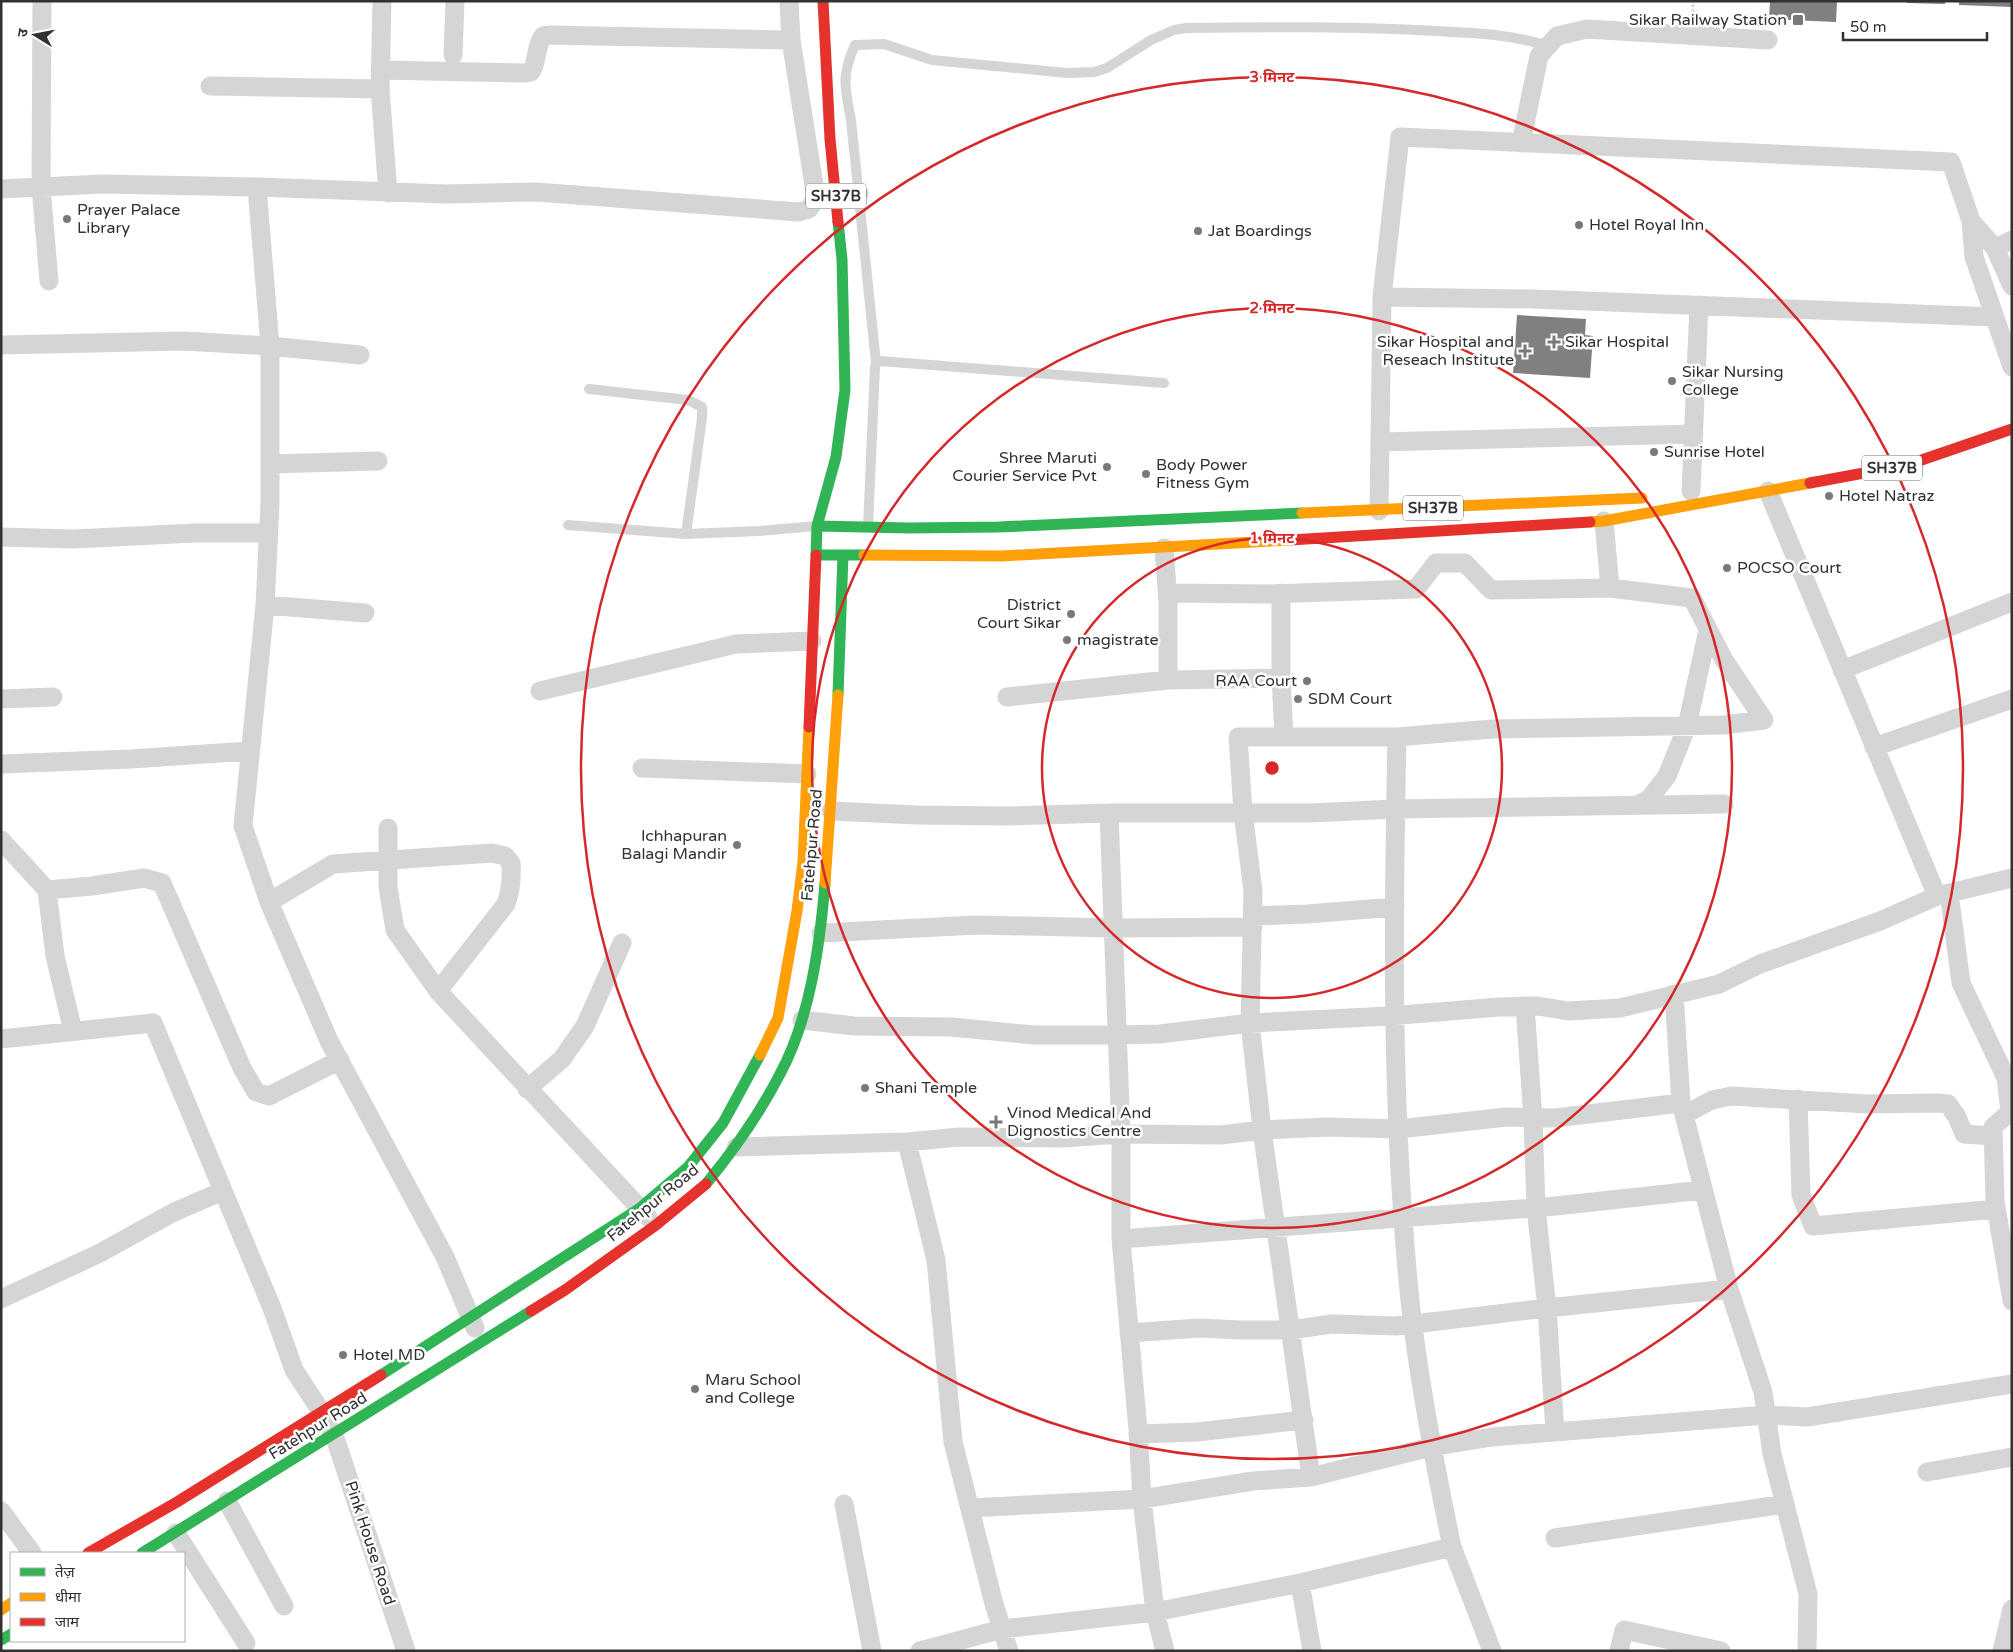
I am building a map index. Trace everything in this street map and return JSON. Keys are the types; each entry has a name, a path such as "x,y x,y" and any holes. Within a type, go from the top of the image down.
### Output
{"street":[{"path":"42,1 41,187 49,281"},
{"path":"382,1 380,89 388,192"},
{"path":"452,55 455,1"},
{"path":"1,189 102,184 257,186 446,194 536,192 799,212 809,208 816,198 791,40 789,1"},
{"name":"SH37B","path":"816,555 817,526 836,457 845,390 842,259 830,139 823,1"},
{"path":"1521,143 1539,56 1556,36 1587,29 1768,40"},
{"path":"380,70 531,72 539,41 543,36 550,35 791,40"},
{"path":"210,86 380,89"},
{"path":"1379,511 1382,298 1400,137 1951,162 1971,221 1974,257 2012,367"},
{"path":"257,186 270,346 270,464 265,605 243,826 269,902 329,1041 445,1257 481,1343"},
{"path":"816,198 859,194"},
{"path":"1971,221 2004,244 2010,280"},
{"path":"1382,298 1534,299 1994,317"},
{"path":"1691,491 1699,305"},
{"path":"1,345 184,342 270,346 360,356"},
{"name":"SH37B","path":"817,526 843,536 1002,556 1164,548 1604,520 1907,465 2012,429"},
{"path":"1380,442 1694,434"},
{"name":"SH37B","path":"836,457 840,484"},
{"path":"270,464 378,461"},
{"path":"1768,491 1874,747 1943,895 1961,983 2006,1078 2010,1112 1993,1127 1993,1136 1996,1209 2012,1300"},
{"name":"SH37B","path":"816,555 843,536 868,528 999,527 1638,499 1656,496"},
{"path":"1604,520 1610,588"},
{"path":"1,537 74,539 195,533 268,533"},
{"name":"Fatehpur Road","path":"144,1552 565,1290 656,1225 703,1188 736,1147 781,1073 802,1020 821,934 840,667 843,536"},
{"path":"1164,548 1168,593 1168,680"},
{"path":"90,1552 185,1497 322,1413 640,1208 688,1167 723,1122 748,1080 778,1018 797,911 803,862 816,555"},
{"path":"1168,593 1280,593 1416,589 1436,563 1465,563 1490,590 1610,588 1692,598 1724,660 1764,720 1724,725 1492,729 1397,737 1238,737 1244,812 1254,892 1250,1023 1262,1130 1311,1477"},
{"path":"1280,593 1284,737"},
{"path":"1842,670 2012,602"},
{"path":"265,605 365,613"},
{"path":"1636,805 1649,798 1667,776 1687,726 1708,630"},
{"path":"540,691 736,644 812,642"},
{"path":"1007,697 1168,680 1281,678"},
{"path":"1,700 53,697"},
{"path":"1874,747 2012,699"},
{"path":"1397,737 1394,1016 1404,1217 1414,1324 1431,1447 1452,1547 1492,1651"},
{"path":"1,764 130,759 250,751"},
{"path":"642,768 806,774"},
{"path":"831,811 917,815 1008,816 1109,813 1310,813 1395,809 1724,804"},
{"path":"1109,813 1121,1134 1121,1239 1142,1499 1155,1612 1165,1651"},
{"path":"388,828 388,887 395,930 438,991 527,1089 656,1225"},
{"path":"1,840 47,890 55,956 73,1031 1,1039"},
{"path":"269,902 333,864 492,853 505,856 512,863 510,890 506,904 438,991"},
{"path":"47,890 92,886 144,878 162,883 242,1068 256,1092 269,1096 340,1060"},
{"path":"802,1020 854,1026 952,1027 1034,1035 1118,1035 1160,1034 1250,1023 1394,1016 1525,1006 1538,1006 1568,1011 1620,1008 1719,984 1760,964 1872,925 1943,895 2012,878"},
{"path":"821,934 977,925 1113,928 1253,921 1307,914 1395,907"},
{"path":"527,1089 562,1059 585,1026 622,942"},
{"path":"1674,994 1682,1109 1729,1289 1763,1392 1772,1454 1808,1594 1807,1651"},
{"path":"1525,1006 1533,1118 1536,1208 1547,1308 1555,1432"},
{"name":"Pink House Road","path":"73,1031 153,1023 272,1308 294,1370 334,1435 406,1651"},
{"path":"736,1147 907,1142 959,1137 1062,1138 1121,1134 1221,1135 1262,1130 1327,1127 1399,1129 1506,1117 1555,1118 1682,1109 1731,1096 1867,1104 1948,1104 1957,1117 1964,1134 1993,1136"},
{"path":"1798,1099 1801,1195 1813,1226 1996,1209"},
{"path":"907,1142 936,1260 953,1442 1009,1651"},
{"path":"1121,1239 1536,1208 1703,1190"},
{"path":"1,1299 100,1253 174,1212 223,1191"},
{"path":"1129,1333 1199,1328 1290,1330 1332,1324 1396,1326 1729,1289"},
{"path":"970,1508 1142,1499 1253,1481 1311,1477 1431,1447 1492,1437 1766,1415 1807,1416 2012,1384"},
{"path":"1138,1434 1197,1432 1304,1420"},
{"path":"1927,1472 2012,1457"},
{"path":"227,1501 284,1606"},
{"path":"844,1504 872,1651"},
{"path":"1555,1538 1785,1504"},
{"path":"1,1512 31,1552"},
{"path":"176,1532 246,1643"},
{"path":"920,1651 1002,1629 1155,1612 1300,1583 1452,1547"},
{"path":"1300,1583 1312,1651"},
{"path":"2002,1651 2012,1608"},
{"path":"1620,1651 1624,1630 1721,1651"}],"lane":[{"path":"868,528 876,363 851,120 844,83 848,60 856,45 884,44 932,60 1067,73 1094,72 1106,68 1151,40 1174,30 1186,28 1402,29 1503,35 1524,38 1548,46"},
{"path":"876,363 886,361 1164,383"},
{"path":"589,389 688,400 702,407 686,534"},
{"path":"568,525 686,534 817,526"}],"building":[{"path":"1770,1 1837,1 1836,22 1769,19"},
{"path":"1907,1 1945,1 1945,4 1907,3"},
{"path":"1959,1 2012,1 2012,7 1959,5"},
{"path":"1517,315 1586,319 1585,335 1593,336 1590,378 1513,373"}],"traffic: fast":[{"path":"838,222 842,259 845,390 836,457 817,526 816,555 864,555"},
{"path":"817,526 999,527 1302,513"},
{"path":"838,695 843,555"},
{"path":"706,1184 755,1117 790,1053 799,1030 812,981 825,883"},
{"path":"381,1375 640,1208 688,1167 723,1123 760,1055"},
{"path":"144,1552 531,1311"},
{"path":"1,1640 10,1635"}],"traffic: slow":[{"path":"1590,522 1810,483"},
{"path":"1302,513 1642,498"},
{"path":"864,555 1002,556 1290,540"},
{"path":"825,883 838,695"},
{"path":"760,1055 778,1018 797,911 803,862 809,727"},
{"path":"1,1610 10,1604"}],"traffic: jam":[{"path":"823,1 830,139 838,222"},
{"path":"1810,483 1907,465 2012,429"},
{"path":"1290,540 1590,522"},
{"path":"809,727 816,555"},
{"path":"531,1311 565,1290 656,1225 706,1184"},
{"path":"90,1552 177,1502 381,1375"}],"place":[{"name":"Sikar Railway Station","path":"1798,20"},
{"name":"Prayer Palace Library","path":"67,219"},
{"name":"Hotel Royal Inn","path":"1579,225"},
{"name":"Jat Boardings","path":"1198,231"},
{"name":"Sikar Hospital","path":"1554,342"},
{"name":"Sikar Hospital and Reseach Institute","path":"1525,351"},
{"name":"Sikar Nursing College","path":"1672,381"},
{"name":"Sunrise Hotel","path":"1654,452"},
{"name":"Shree Maruti Courier Service Pvt","path":"1107,467"},
{"name":"Body Power Fitness Gym","path":"1146,474"},
{"name":"Hotel Natraz","path":"1829,496"},
{"name":"POCSO Court","path":"1727,568"},
{"name":"District Court Sikar","path":"1071,614"},
{"name":"magistrate","path":"1067,640"},
{"name":"RAA Court","path":"1307,681"},
{"name":"SDM Court","path":"1298,699"},
{"name":"Ichhapuran Balagi Mandir","path":"737,845"},
{"name":"Shani Temple","path":"865,1088"},
{"name":"Vinod Medical And Dignostics Centre","path":"996,1122"},
{"name":"Hotel MD","path":"343,1355"},
{"name":"Maru School and College","path":"695,1389"}]}
